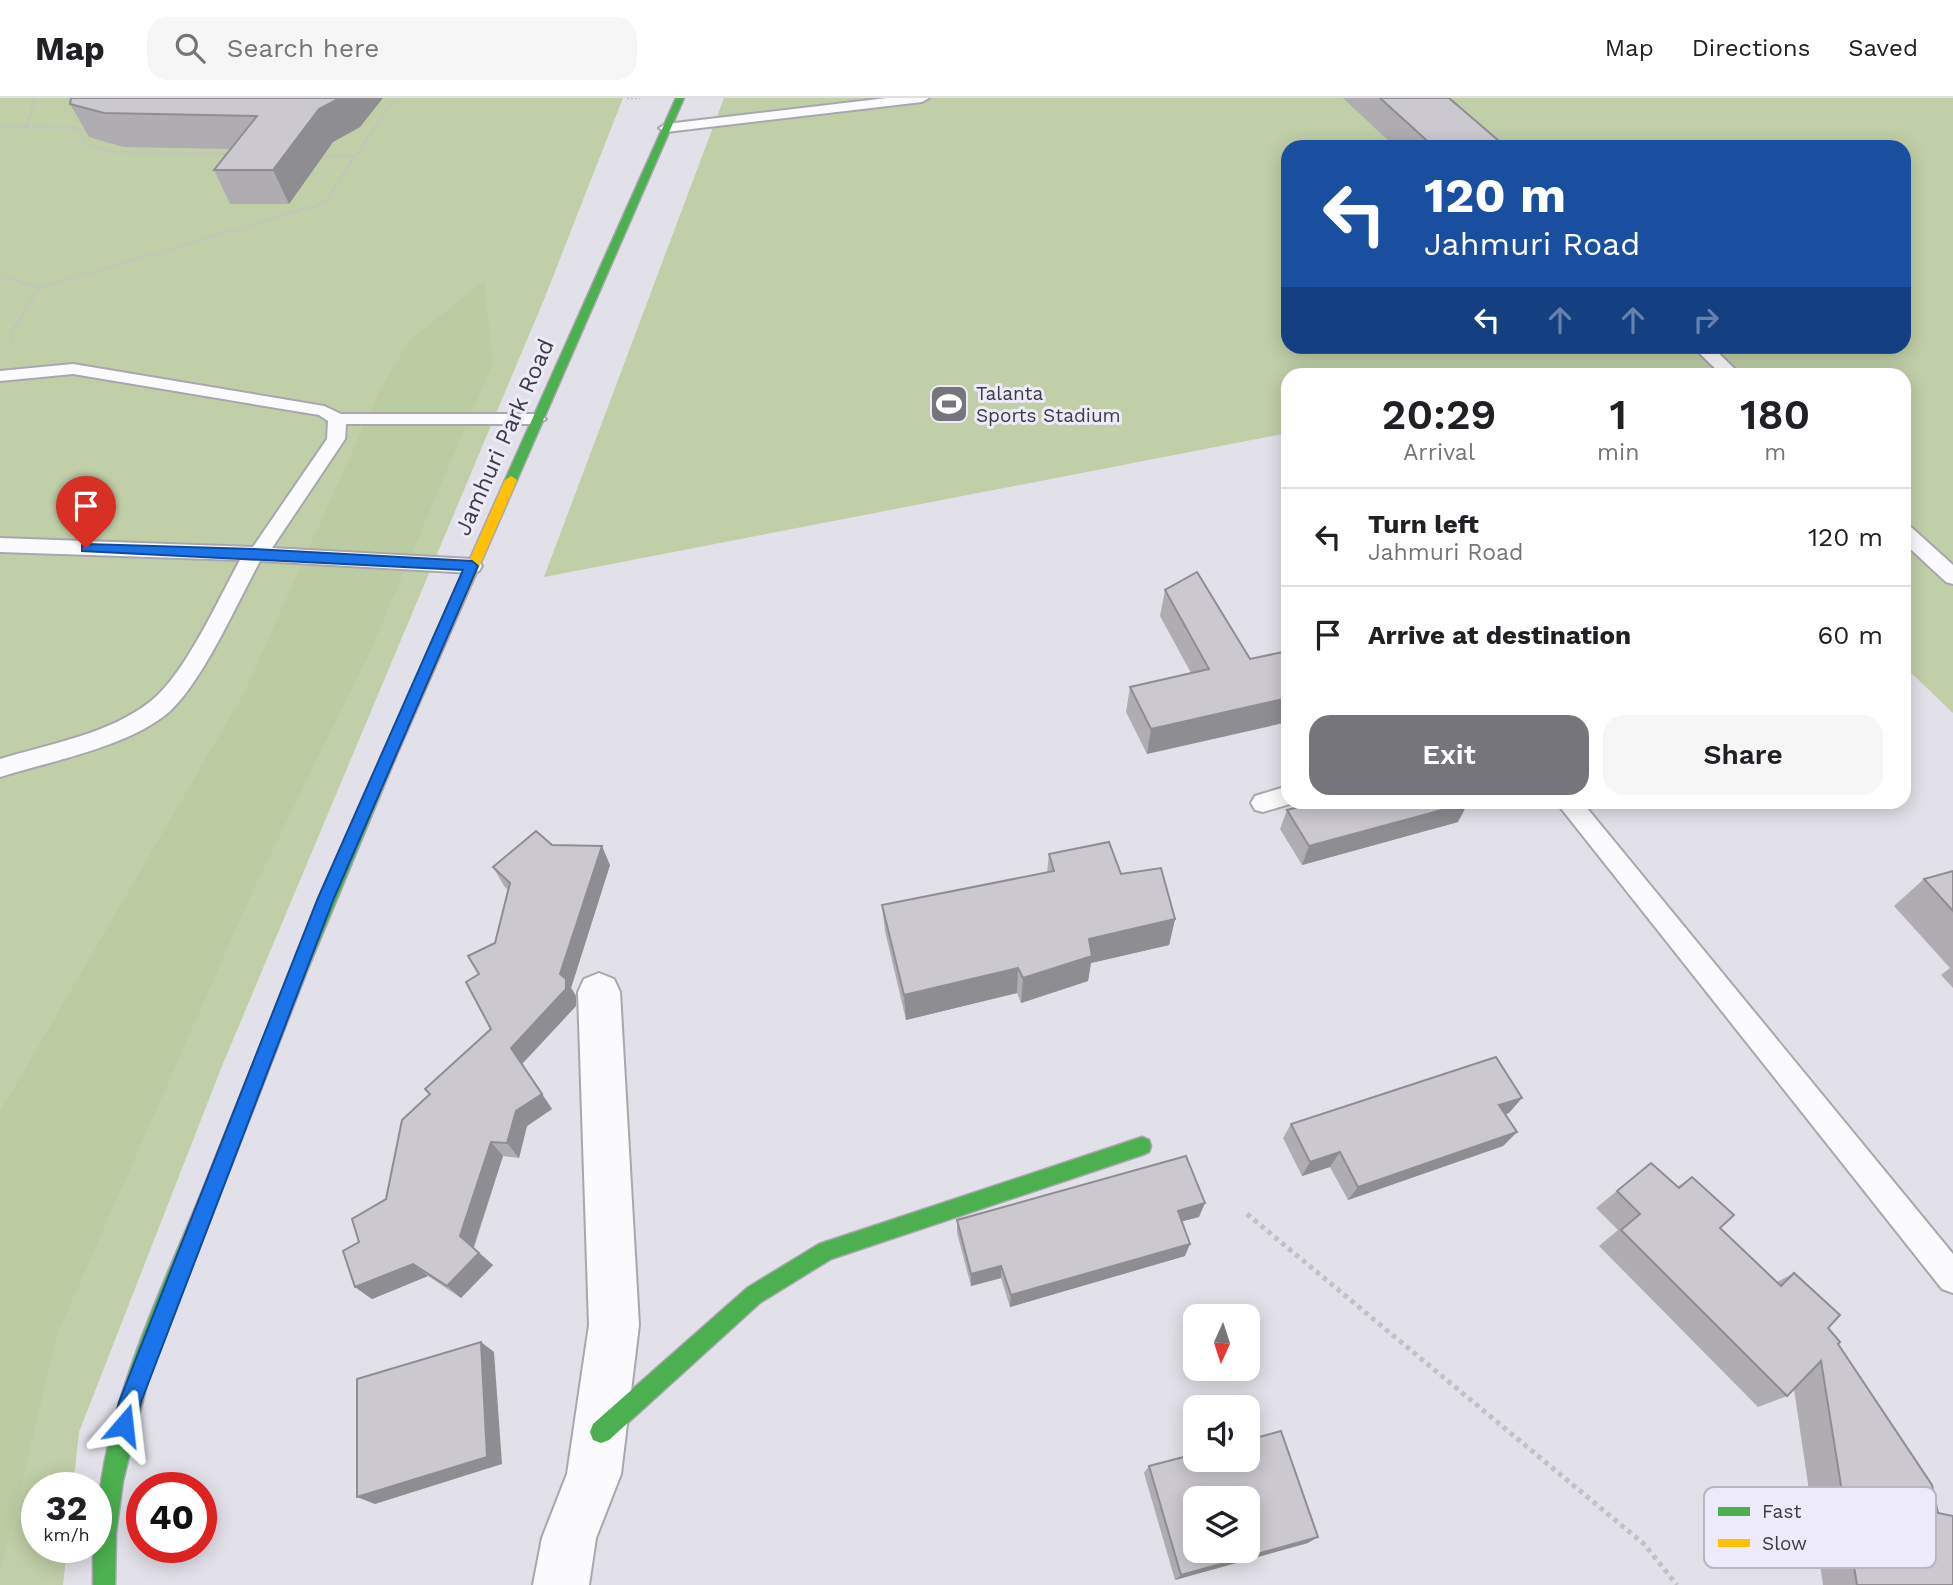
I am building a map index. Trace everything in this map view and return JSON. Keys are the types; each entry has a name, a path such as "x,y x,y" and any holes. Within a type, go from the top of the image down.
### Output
{"street":[{"name":"Jamhuri Park Road","path":"104,1585 108,1494 130,1402 326,898 666,128 683,98"},
{"path":"561,1585 569,1538 594,1474 614,1325 599,992"},
{"path":"601,1432 754,1295 826,1251 1142,1146"}],"lane":[{"path":"666,128 922,98"},
{"path":"1709,354 1724,368"},
{"path":"0,376 73,369 107,373 324,411 337,419 537,419"},
{"path":"0,768 108,733 149,714 168,699 183,681 256,553 336,439 337,419"},
{"path":"1911,538 1953,577"},
{"path":"0,545 256,553 472,566"},
{"path":"1263,803 1281,797"},
{"path":"1574,809 1953,1278"}],"path":[{"path":"26,128 35,98"},
{"path":"0,276 39,288 325,203 396,98"},
{"path":"0,127 79,128 84,144 110,152 232,154"},
{"path":"313,156 354,157"},
{"path":"1247,1214 1644,1544 1677,1585"}],"green space":[{"path":"0,98 623,98 545,297 222,1066 79,1432 75,1472 21,1472 21,1563 65,1563 63,1585 0,1585"},
{"name":"Talanta Sports Stadium","path":"724,98 1953,98 1953,713 1911,673 1911,368 1281,368 1281,434 544,577"},
{"path":"484,280 493,363 370,652 255,886 58,1333 25,1472 21,1472 21,1487 0,1574 0,1112 246,689 379,391 409,341"}],"building":[{"path":"71,98 340,98 319,109 273,170 214,170 257,116 104,113 70,104"},
{"path":"1380,98 1449,98 1498,140 1426,140"},
{"path":"1197,572 1250,659 1281,652 1281,700 1151,729 1130,687 1209,669 1165,590"},
{"path":"1291,809 1446,809 1309,846 1287,810"},
{"path":"536,831 552,845 602,846 560,974 566,979 566,989 511,1048 542,1094 516,1111 507,1143 491,1142 460,1236 479,1253 447,1286 413,1264 355,1287 343,1251 359,1242 352,1219 386,1199 402,1120 430,1094 425,1089 491,1029 466,982 479,974 468,956 495,943 510,883 493,867"},
{"path":"1109,842 1121,874 1161,868 1175,919 1089,939 1092,956 1023,978 1018,968 904,995 882,905 1054,871 1049,854"},
{"path":"1953,871 1953,911 1924,879"},
{"path":"1496,1057 1522,1098 1499,1105 1517,1132 1358,1187 1340,1152 1310,1162 1291,1124"},
{"path":"1186,1156 1205,1203 1178,1211 1190,1244 1011,1295 1001,1266 971,1274 957,1220"},
{"path":"1651,1163 1679,1188 1692,1177 1734,1215 1720,1228 1781,1286 1794,1273 1840,1315 1828,1328 1840,1342 1838,1344 1932,1487 1841,1487 1821,1361 1787,1396 1621,1230 1640,1214 1617,1191"},
{"path":"481,1342 487,1457 357,1497 357,1379"},
{"path":"1281,1431 1318,1537 1260,1553 1260,1486 1183,1486 1183,1563 1224,1563 1181,1575 1149,1466 1183,1457 1183,1472 1260,1472 1260,1437"},
{"path":"1936,1504 1938,1513 1953,1516 1953,1585 1857,1585 1854,1568 1936,1568"}],"traffic: fast":[{"path":"511,480 680,98"},
{"path":"104,1585 105,1533 112,1481 138,1380 298,971 388,759"},
{"path":"601,1432 754,1295 826,1251 1142,1146"}],"traffic: slow":[{"path":"388,759 511,480"}],"place":[{"name":"Talanta Sports Stadium","path":"949,404"}],"route":[{"path":"86,548 254,553 472,566 326,898 130,1402 124,1425"}]}
